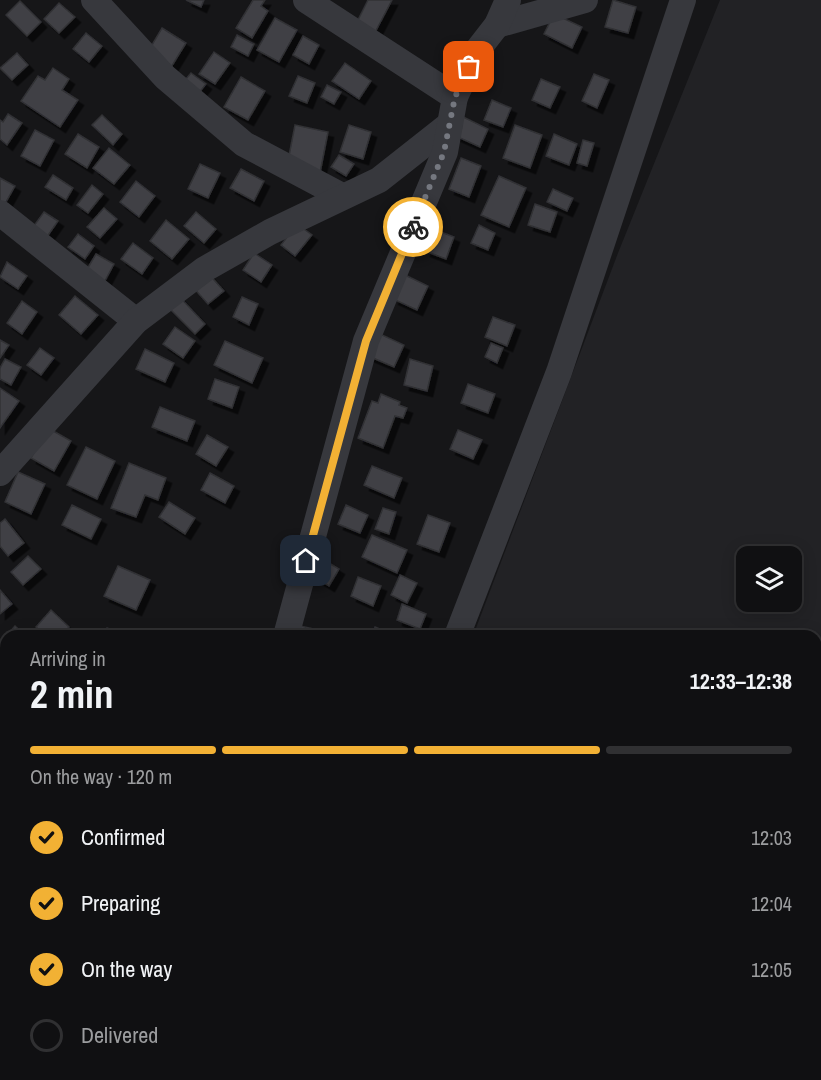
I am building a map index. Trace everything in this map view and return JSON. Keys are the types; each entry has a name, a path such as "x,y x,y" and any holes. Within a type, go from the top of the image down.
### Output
{"street":[{"path":"94,0 165,77 244,144 342,196"},
{"path":"306,0 455,97"},
{"path":"288,630 366,341 444,152 455,97 476,52 497,25 508,0"},
{"path":"497,25 585,0"},
{"path":"459,630 560,372 683,0"},
{"path":"0,473 136,321 205,268 342,196 379,180 450,124"},
{"path":"0,213 20,226 136,321"}],"shaded area":[{"path":"720,0 821,0 821,630 475,630 618,253"}],"building":[{"path":"186,0 204,0 201,7"},
{"path":"253,0 265,0 261,6 268,11 252,38 236,28"},
{"path":"368,0 392,0 370,42 352,32"},
{"path":"613,0 636,7 628,33 605,27"},
{"path":"20,1 41,22 27,36 6,15"},
{"path":"59,3 75,17 59,33 44,19"},
{"path":"554,14 582,27 572,48 544,34"},
{"path":"275,18 297,30 279,62 257,50"},
{"path":"162,28 186,43 170,69 146,55"},
{"path":"86,33 102,46 89,62 73,49"},
{"path":"237,35 254,44 248,56 231,47"},
{"path":"303,36 319,45 309,64 293,55"},
{"path":"214,52 230,63 215,84 199,74"},
{"path":"17,53 28,65 12,80 0,68"},
{"path":"345,63 371,81 359,99 332,81"},
{"path":"53,68 69,79 62,90 78,100 60,127 21,101 38,76 45,80"},
{"path":"191,73 206,84 195,98 180,86"},
{"path":"594,74 609,80 597,108 582,101"},
{"path":"298,76 315,83 307,103 289,96"},
{"path":"241,77 265,91 248,120 224,107"},
{"path":"541,79 560,87 550,108 532,100"},
{"path":"327,85 341,92 334,104 321,97"},
{"path":"492,100 511,108 503,127 484,120"},
{"path":"449,110 488,129 480,147 440,129"},
{"path":"8,114 22,123 7,145 0,139 0,120 3,122"},
{"path":"102,115 122,134 113,145 92,125"},
{"path":"295,125 328,132 319,178 286,171"},
{"path":"349,125 371,132 363,159 340,152"},
{"path":"515,125 542,135 530,168 503,158"},
{"path":"35,130 54,140 40,166 21,156"},
{"path":"78,134 99,147 87,168 65,154"},
{"path":"554,134 577,144 569,165 546,156"},
{"path":"583,140 594,143 587,166 577,163"},
{"path":"109,148 130,165 114,184 93,168"},
{"path":"339,155 354,164 346,176 331,167"},
{"path":"461,158 481,166 469,197 449,189"},
{"path":"200,164 220,173 208,198 188,189"},
{"path":"241,169 264,181 254,201 230,188"},
{"path":"53,175 73,188 66,200 45,187"},
{"path":"499,176 526,188 509,227 481,215"},
{"path":"0,178 15,186 2,209 0,208"},
{"path":"136,181 155,196 139,217 120,202"},
{"path":"92,185 103,194 88,213 77,205"},
{"path":"553,189 573,198 567,211 547,202"},
{"path":"535,204 557,212 550,232 528,225"},
{"path":"104,208 117,219 100,238 87,227"},
{"path":"44,212 58,221 42,244 28,234"},
{"path":"196,212 216,229 204,243 184,226"},
{"path":"166,220 189,239 172,259 150,241"},
{"path":"297,224 312,235 295,256 281,245"},
{"path":"479,225 495,233 488,250 471,243"},
{"path":"433,229 454,237 446,259 425,251"},
{"path":"78,234 94,246 85,259 68,247"},
{"path":"133,243 153,258 142,274 121,259"},
{"path":"254,253 272,265 261,282 243,270"},
{"path":"96,254 114,264 99,292 80,281"},
{"path":"7,262 27,276 18,289 0,277"},
{"path":"206,271 224,291 208,304 191,285"},
{"path":"405,275 428,286 417,310 393,299"},
{"path":"175,292 205,324 195,334 164,303"},
{"path":"75,296 98,315 81,334 59,315"},
{"path":"242,297 258,304 249,325 233,317"},
{"path":"22,301 37,312 22,334 7,323"},
{"path":"493,317 515,325 507,346 485,337"},
{"path":"175,327 195,341 183,358 163,344"},
{"path":"369,329 404,345 394,367 359,352"},
{"path":"0,340 9,345 0,358"},
{"path":"225,341 263,358 252,383 214,365"},
{"path":"491,343 503,348 497,363 485,357"},
{"path":"40,348 54,358 41,375 27,365"},
{"path":"145,349 174,363 165,382 136,369"},
{"path":"5,359 21,367 11,385 0,379 0,368"},
{"path":"410,359 433,366 427,391 404,385"},
{"path":"215,379 239,387 232,408 208,399"},
{"path":"468,384 495,394 488,413 461,403"},
{"path":"0,388 19,401 0,428"},
{"path":"381,394 400,402 399,405 407,408 403,418 395,416 383,448 358,438 372,401 378,403"},
{"path":"160,407 195,421 187,441 152,427"},
{"path":"48,428 71,441 54,471 31,458"},
{"path":"458,430 482,440 473,459 450,449"},
{"path":"207,435 228,447 216,466 196,454"},
{"path":"86,447 115,461 97,499 67,485"},
{"path":"129,463 166,478 158,500 145,495 136,517 111,508"},
{"path":"372,466 402,478 394,498 364,485"},
{"path":"18,472 45,484 31,514 5,502"},
{"path":"210,473 234,486 225,503 201,490"},
{"path":"169,502 195,518 185,534 159,517"},
{"path":"72,505 101,519 91,539 62,525"},
{"path":"346,505 368,515 360,533 338,524"},
{"path":"383,508 396,512 389,534 375,529"},
{"path":"428,515 450,523 439,552 417,544"},
{"path":"5,519 24,543 8,556 0,546 0,523"},
{"path":"372,535 407,550 397,573 362,557"},
{"path":"28,556 41,569 23,585 11,572"},
{"path":"324,560 339,569 329,586 314,577"},
{"path":"118,566 150,580 136,610 104,596"},
{"path":"400,575 417,583 407,603 391,595"},
{"path":"358,577 381,586 373,606 351,596"},
{"path":"0,590 12,604 0,614"},
{"path":"402,604 426,614 420,629 397,620"},
{"path":"51,610 69,627 66,630 39,630 36,627"},
{"path":"300,626 319,630 299,630"}],"way so far":[{"path":"413,227 444,152 455,97 469,67"}],"route":[{"path":"306,561 366,341 413,227"}]}
